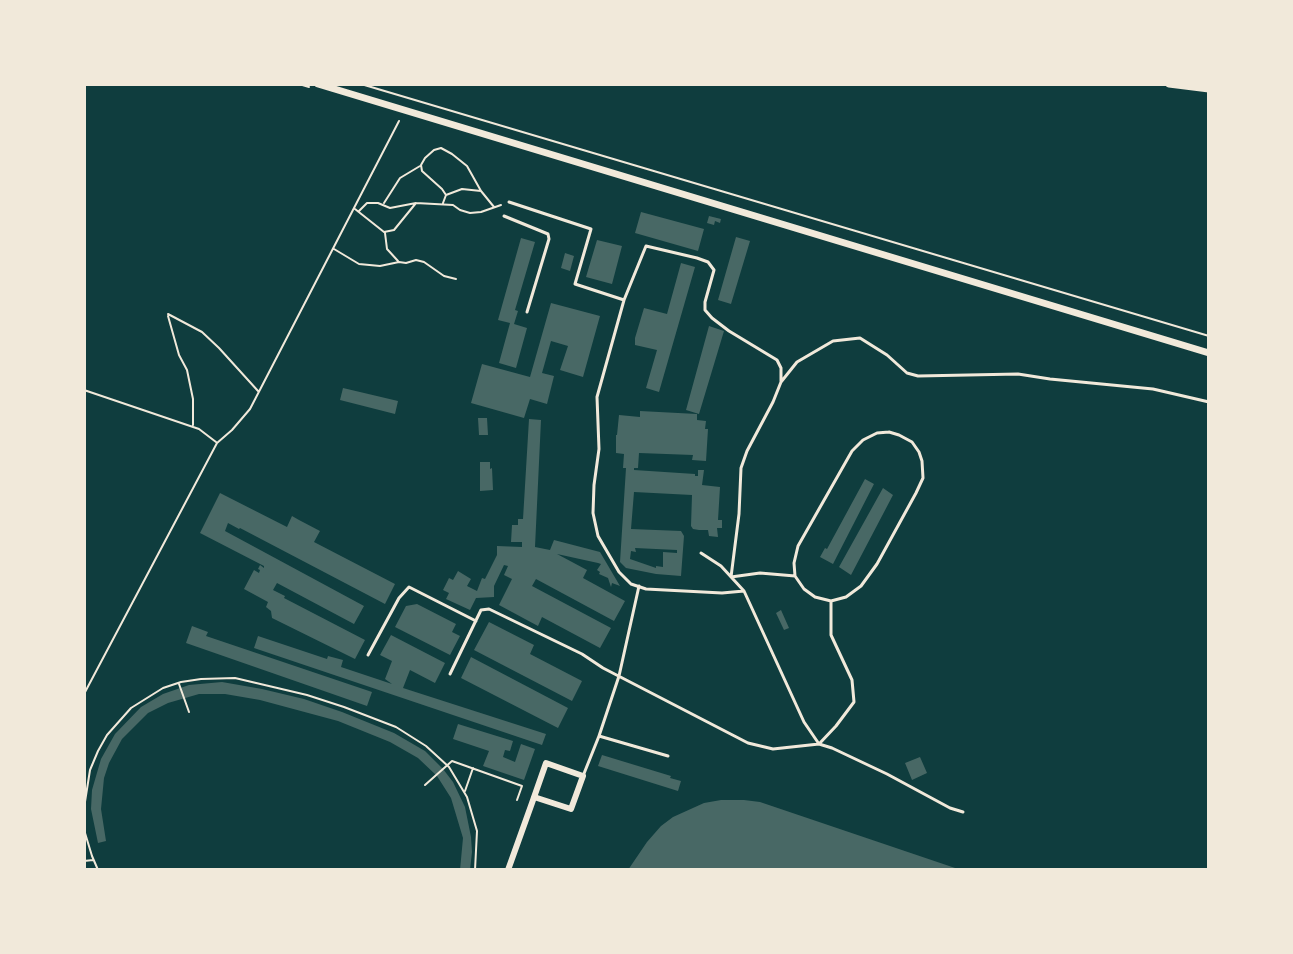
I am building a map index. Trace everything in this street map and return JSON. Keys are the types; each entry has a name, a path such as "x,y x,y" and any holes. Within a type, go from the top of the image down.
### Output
{"street":[{"path":"318,84 1209,353"},
{"path":"1169,84 1209,89"},
{"path":"508,870 546,763 583,776 571,809 534,797"}],"lane":[{"path":"509,202 591,229 575,284 624,300"},
{"path":"504,216 548,234 527,312"},
{"path":"744,591 722,593 646,589 631,584 619,572 598,536 593,513 599,449 597,397 624,300 646,246 708,262 714,270 705,310 729,331 777,360 781,368 781,382"},
{"path":"731,577 741,468 747,451 781,382 797,362 833,341 860,338 887,355 907,373 918,376 1018,374 1153,389 1209,402"},
{"path":"889,432 912,442 922,461 923,478 861,586 846,597 831,601 815,597 804,589 795,576 798,546 852,451 863,440 877,433 889,432"},
{"path":"701,553 721,566 744,591 804,722 819,744"},
{"path":"731,577 760,573 795,576"},
{"path":"583,776 619,676 639,586"},
{"path":"368,655 399,598 409,587 476,621"},
{"path":"819,744 854,702 852,680 831,635 831,601"},
{"path":"450,674 481,610 489,609 582,654 748,743 773,749 819,744 832,748 963,812"},
{"path":"599,736 668,756"}],"path":[{"path":"361,84 1209,336"},
{"path":"84,691 217,443 250,409 405,110"},
{"path":"383,205 400,178 421,165 434,150 441,148 467,166 494,208"},
{"path":"421,165 422,171 446,195"},
{"path":"446,195 462,189 481,191"},
{"path":"443,205 446,195"},
{"path":"358,212 367,203 390,208 416,203 453,205 470,213 509,202"},
{"path":"384,232 394,230 416,203"},
{"path":"354,208 384,232 387,249 399,262"},
{"path":"333,248 359,264 380,266 416,260 444,276 456,279"},
{"path":"193,427 193,399 187,370 179,355 168,314 202,332 259,392"},
{"path":"84,390 193,427 217,443"},
{"path":"98,870 85,833 84,810 90,770 107,735 131,708 163,688 201,679 235,678 344,707 414,737 447,764 465,792 477,831 475,870"},
{"path":"179,683 189,712"},
{"path":"425,785 452,761 522,786 517,800"},
{"path":"465,792 473,768"},
{"path":"84,861 93,860"}],"building":[{"path":"641,212 704,229 698,251 635,233"},
{"path":"709,216 721,219 720,223 707,223"},
{"path":"736,237 750,241 731,304 718,300"},
{"path":"521,238 535,242 515,310 518,311 514,324 527,328 516,368 499,363 510,323 498,320"},
{"path":"597,240 622,246 612,284 586,277"},
{"path":"565,253 574,256 570,271 561,268"},
{"path":"681,263 695,267 659,392 646,388 657,350 635,345 635,338 644,308 667,314"},
{"path":"551,303 600,316 583,377 560,370 568,346 551,341 542,373 554,376 547,404 530,399 524,418 471,403 482,364 530,377"},
{"path":"709,326 724,331 699,414 686,410"},
{"path":"343,388 398,401 395,414 340,400"},
{"path":"640,411 697,414 697,420 706,421 706,461 692,460 693,455 639,453 638,468 634,468 695,476 698,476 698,470 704,470 702,485 720,487 718,520 722,520 722,528 717,528 718,537 709,536 708,530 693,529 691,526 692,495 634,492 631,529 681,531 684,536 681,576 626,568 620,562 626,468 623,468 624,454 616,453 616,435 619,415 640,417","holes":["635,548 677,550 677,553 663,552 663,567 656,568 630,559 631,551 636,552"]},
{"path":"478,418 487,418 488,435 479,435"},
{"path":"529,419 541,420 535,547 550,550 554,540 600,552 620,586 612,583 611,587 608,578 599,574 597,570 601,564 557,554 587,570 583,578 625,601 614,621 536,579 532,586 611,628 600,648 542,617 538,626 499,605 512,579 504,575 508,566 504,565 494,586 494,597 476,598 470,610 446,599 449,593 443,590 449,578 453,580 458,571 471,579 467,586 477,591 497,555 497,546 522,547 522,542 511,542 512,525 518,525 518,519 523,519"},
{"path":"480,462 490,462 493,490 480,491"},
{"path":"865,479 874,484 833,564 820,557"},
{"path":"883,488 893,495 851,575 839,567"},
{"path":"220,493 287,527 292,516 320,531 314,542 395,584 385,604 228,523 225,531 364,606 354,624 277,583 273,590 365,640 355,659 272,618 271,611 266,607 268,602 244,589 254,570 259,573 260,565 264,566 200,533"},
{"path":"417,604 456,624 452,632 460,636 450,655 395,627 406,606"},
{"path":"781,610 789,628 784,630 776,613"},
{"path":"489,622 534,645 530,654 582,681 572,701 474,650"},
{"path":"192,626 208,632 206,636 372,692 367,706 186,643"},
{"path":"391,635 445,663 435,683 410,670 403,688 546,734 542,745 254,648 258,636 327,659 328,656 343,660 341,667 392,684 385,679 392,661 380,655"},
{"path":"471,657 568,708 558,728 461,678"},
{"path":"222,682 304,699 394,733 425,751 453,782 465,807 471,837 470,870 460,870 463,838 451,798 437,776 418,758 390,742 338,721 225,694 199,694 168,703 148,713 122,739 104,778 101,809 106,841 98,843 91,809 92,790 101,759 115,734 141,707 163,694 189,685"},
{"path":"458,724 513,741 510,751 505,750 503,757 515,762 521,744 535,749 524,780 483,766 489,751 453,739"},
{"path":"602,755 671,776 681,781 678,791 598,766"},
{"path":"920,757 927,773 912,780 905,763"},
{"path":"721,800 760,802 961,870 628,870 661,826 704,803"}]}
